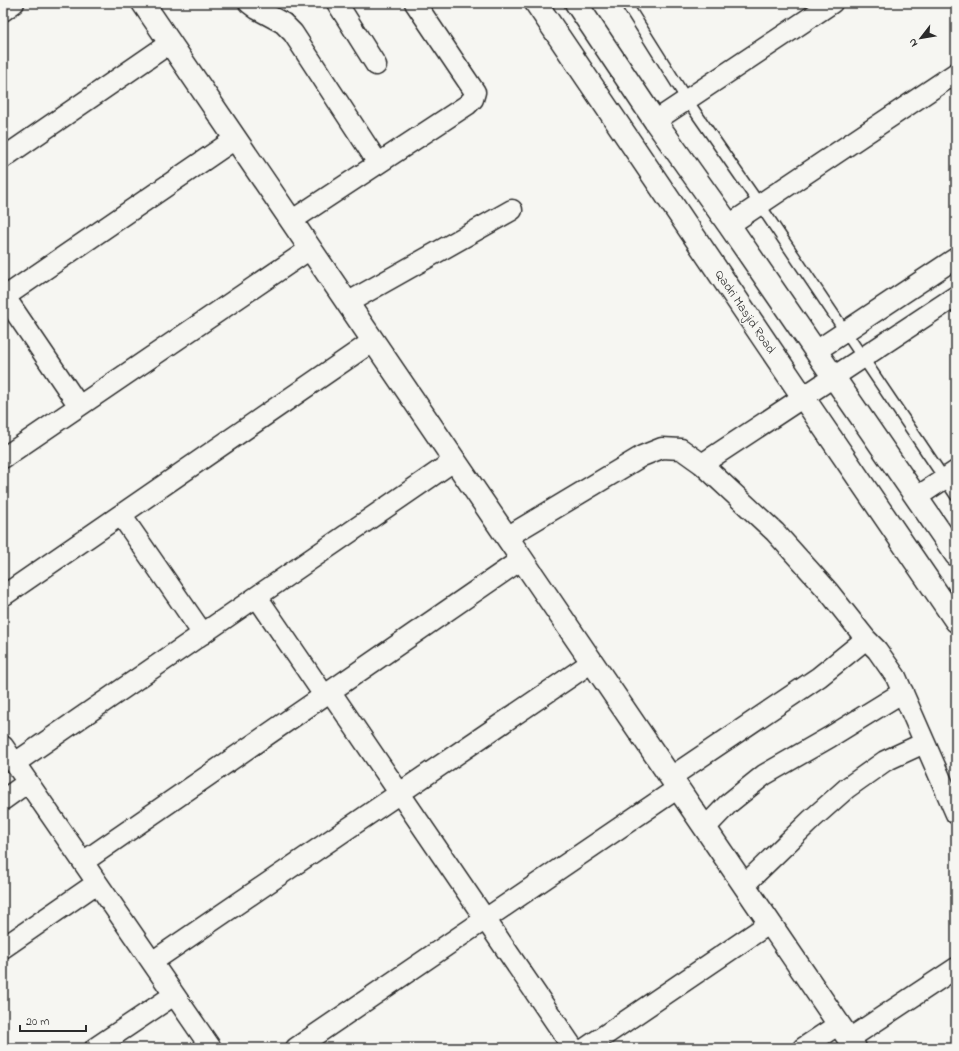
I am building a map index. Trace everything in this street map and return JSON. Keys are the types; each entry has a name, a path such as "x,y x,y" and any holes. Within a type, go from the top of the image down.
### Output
{"street":[{"path":"3,11 14,3"},
{"path":"143,3 848,1037"},
{"path":"249,3 283,23 293,33 378,163"},
{"path":"338,3 376,65"},
{"path":"291,221 467,105 473,99 474,92 415,3"},
{"name":"Qadri Masjid Road","path":"536,3 956,620"},
{"path":"655,121 832,3"},
{"path":"586,6 655,121 729,225 956,555"},
{"path":"3,158 170,43"},
{"path":"729,225 956,73"},
{"path":"79,406 4,296 235,139"},
{"path":"347,303 512,210"},
{"path":"3,458 310,248"},
{"path":"816,351 956,258"},
{"path":"702,464 956,296"},
{"path":"3,596 373,341"},
{"path":"507,537 642,456 662,448 680,449 702,464 775,532 828,591 866,639 877,650 896,677 956,814"},
{"path":"15,763 454,460"},
{"path":"917,497 950,475"},
{"path":"121,515 203,634"},
{"path":"83,862 522,559"},
{"path":"256,597 399,793 573,1048"},
{"path":"296,1048 485,919 819,677 866,639"},
{"path":"152,962 592,662"},
{"path":"705,828 728,804 764,775 830,737 903,692"},
{"path":"744,885 812,819 847,788 885,762 924,743"},
{"path":"3,746 211,1048"},
{"path":"3,800 28,782"},
{"path":"3,948 97,883"},
{"path":"586,1048 770,922"},
{"path":"803,1048 848,1037 956,968"},
{"path":"96,1048 174,994"}],"lane":[{"path":"626,3 688,100 846,332 862,358 950,475 956,496"}]}
